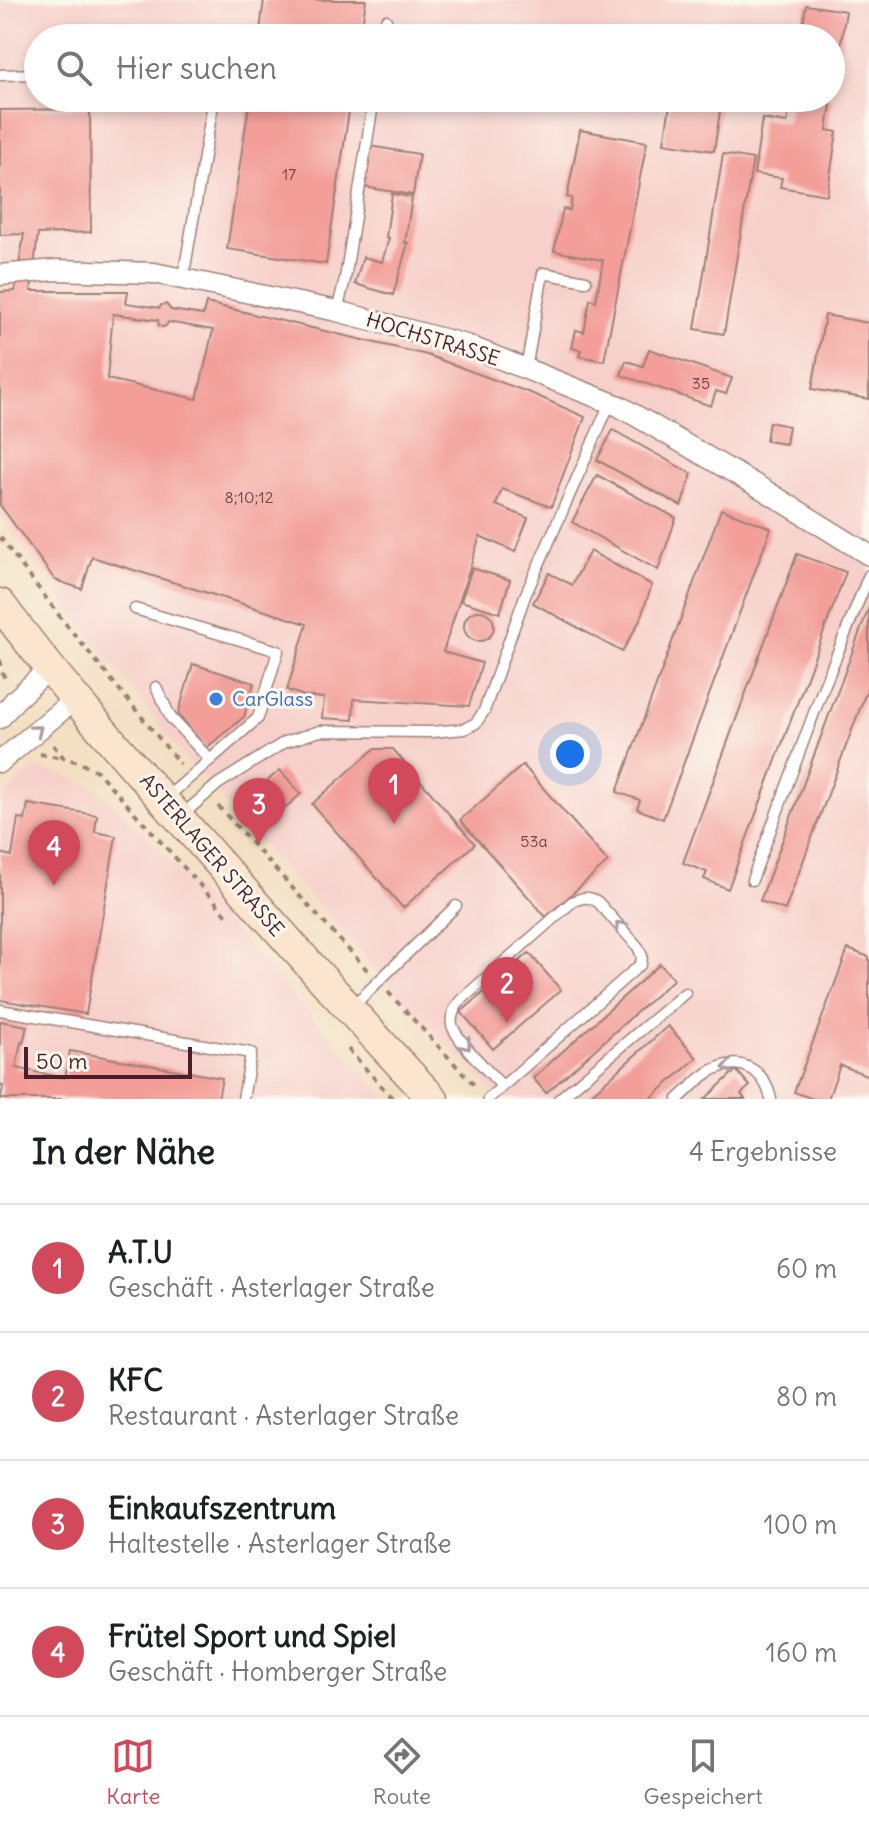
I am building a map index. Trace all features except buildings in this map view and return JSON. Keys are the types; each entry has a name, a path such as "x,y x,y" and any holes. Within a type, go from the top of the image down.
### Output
{"main road":[{"name":"ASTERLAGER STRASSE","path":"0,604 75,699 349,1010 433,1099"}],"street":[{"name":"HOCHSTRASSE","path":"0,275 70,271 154,273 337,311 466,345 619,406 869,555"},
{"path":"0,718 50,668"},
{"path":"0,762 75,699"}],"lane":[{"path":"386,20 386,24"},
{"path":"0,75 24,74"},
{"path":"183,279 212,112"},
{"path":"337,311 372,112"},
{"path":"526,369 543,273 586,281"},
{"path":"172,809 206,794 285,742 305,735 320,731 432,732 464,729 476,723 484,711 525,596 610,403"},
{"path":"752,880 869,575"},
{"path":"135,609 278,651 258,718 191,777 172,809"},
{"path":"156,687 171,718 210,760"},
{"path":"488,1099 641,964 638,947 592,898 583,897 572,902 455,1008 452,1027 502,1086"},
{"path":"349,1010 456,906"},
{"path":"559,1099 685,993"},
{"path":"0,1010 251,1053 243,1099"},
{"path":"678,1099 711,1070 740,1064 750,1067 760,1076 771,1099"}],"path":[{"path":"0,537 61,618 191,777"},
{"path":"0,660 8,691 15,700"},
{"path":"39,729 64,758 97,771 236,925"},
{"path":"206,794 477,1088"},
{"path":"344,1045 393,1099"}],"shaded area":[{"path":"0,0 869,0 869,1099 500,1099 410,1007 184,758 0,516"},
{"path":"36,768 94,787 144,833 388,1099 0,1099 0,802 15,783"}],"place":[{"name":"CarGlass","path":"216,699"},
{"name":"A.T.U","path":"394,824"},
{"name":"Einkaufszentrum","path":"259,844"},
{"name":"Frütel Sport und Spiel","path":"54,886"},
{"name":"KFC","path":"507,1023"}]}
